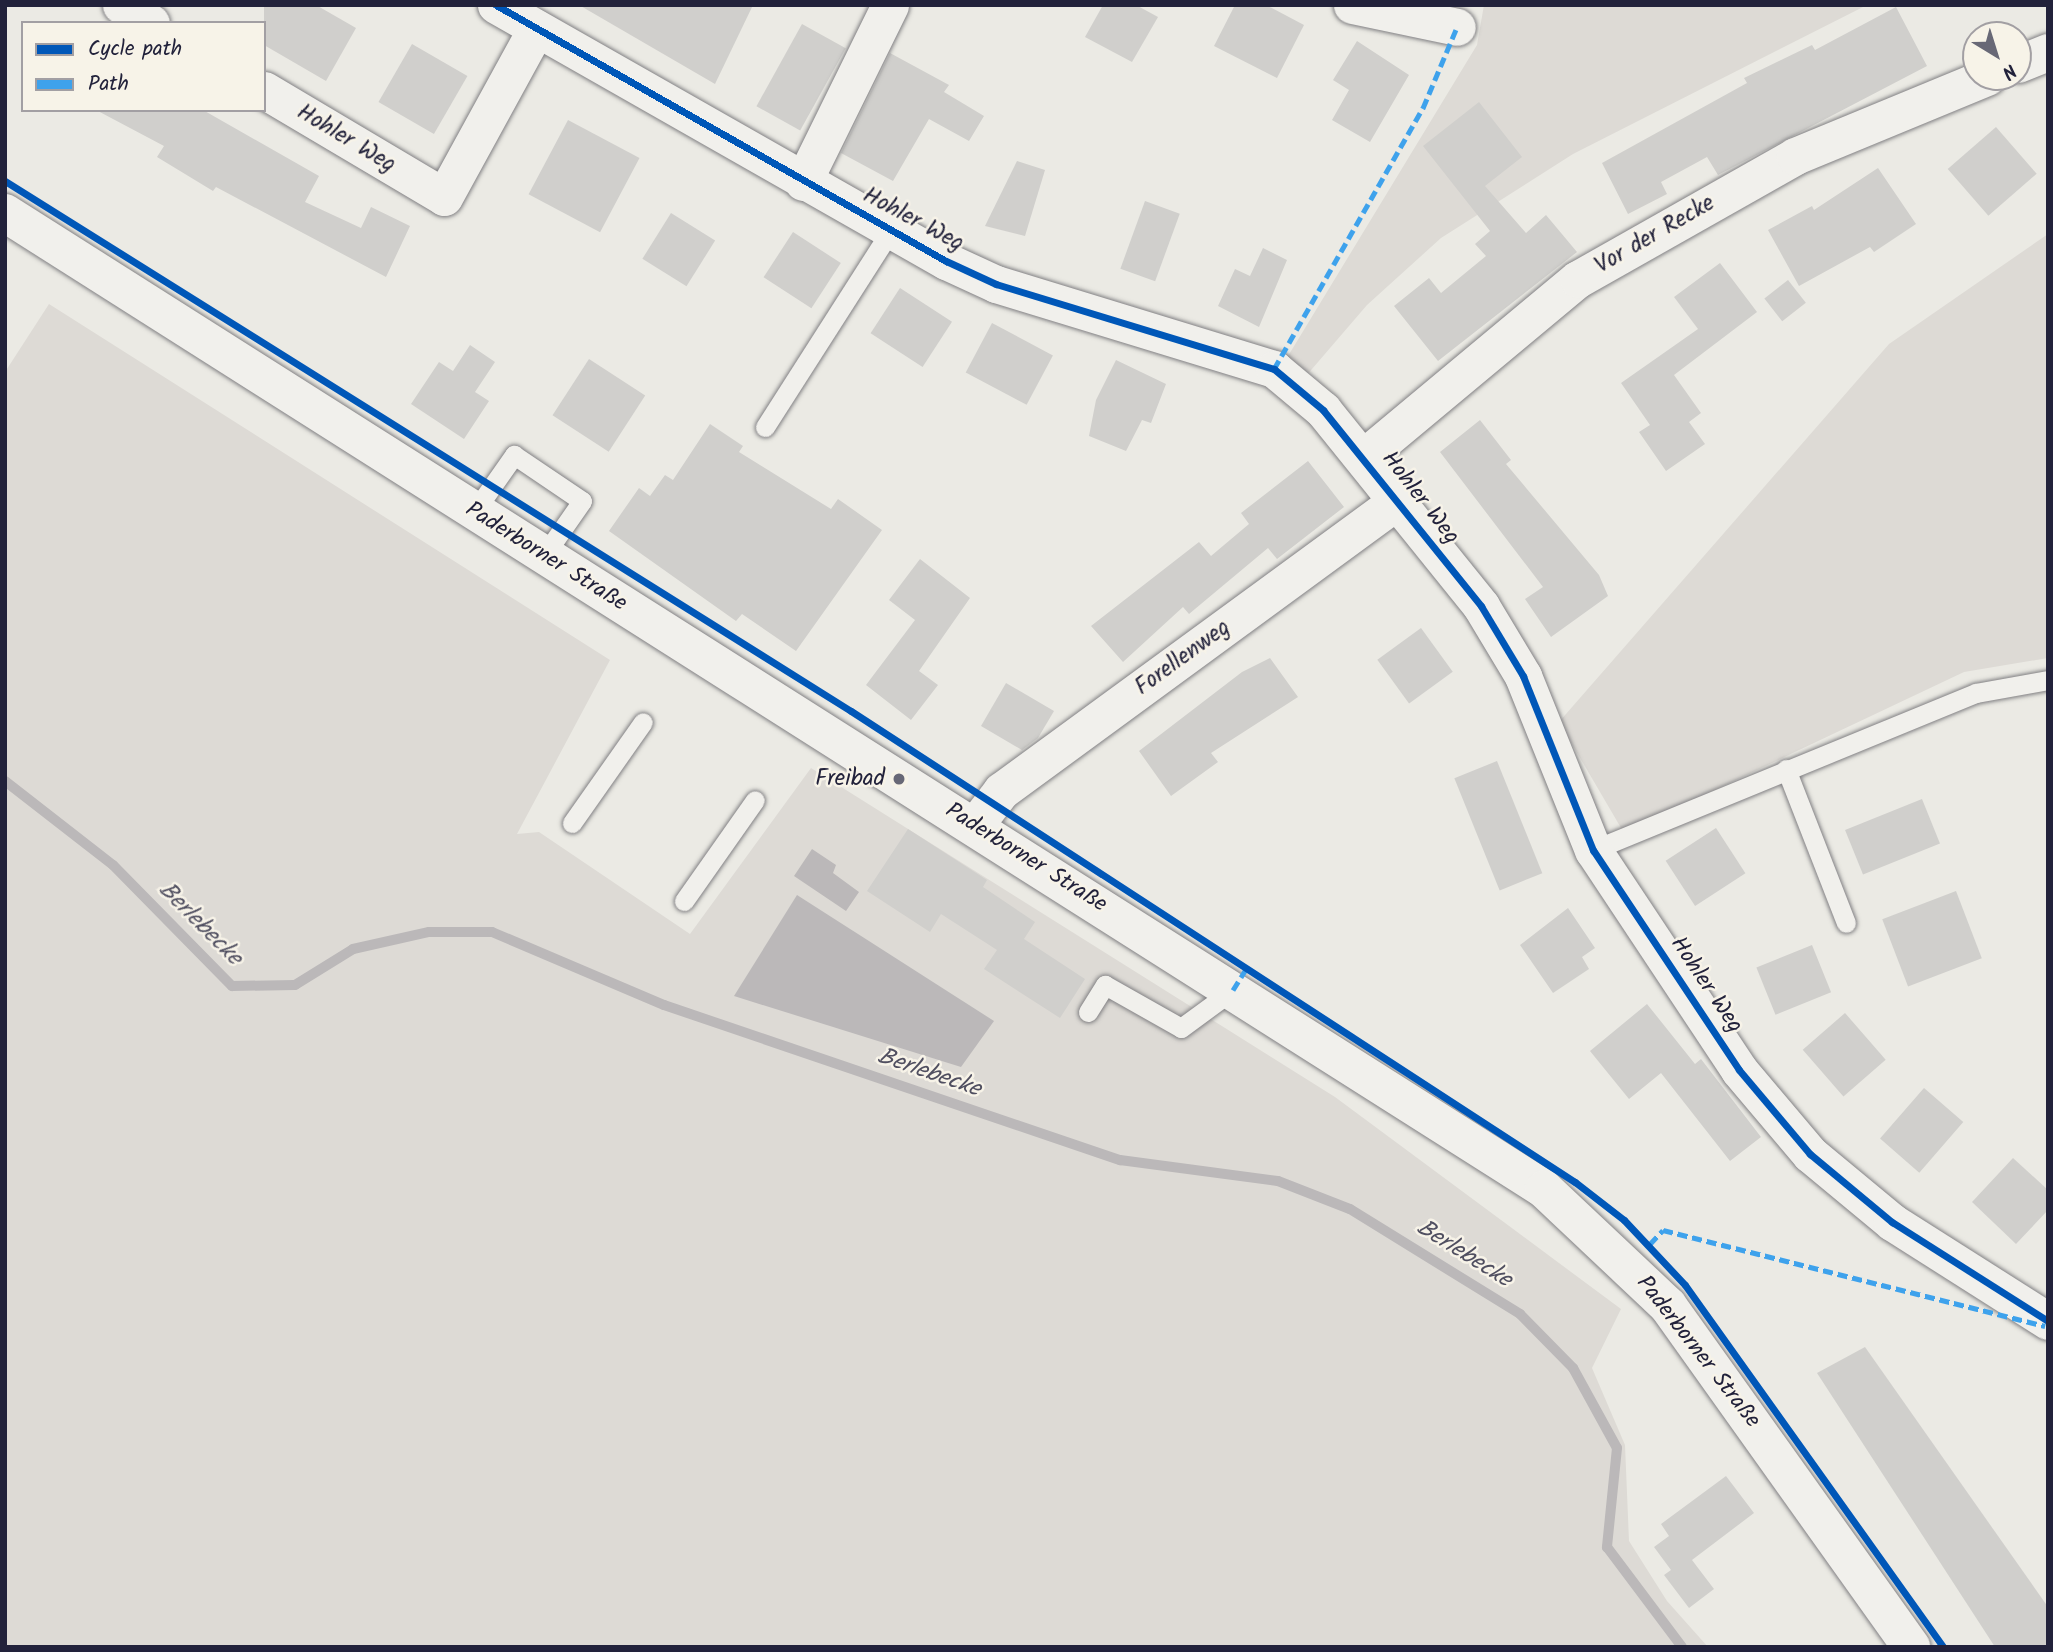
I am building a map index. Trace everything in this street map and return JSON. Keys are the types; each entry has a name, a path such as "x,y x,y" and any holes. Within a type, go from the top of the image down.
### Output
{"main road":[{"name":"Paderborner Straße","path":"6,215 543,557 975,825 1544,1189 1640,1275 1708,1357 1910,1647"}],"street":[{"path":"121,5 148,21"},
{"name":"Hohler Weg","path":"496,5 803,182 996,284 1274,369 1323,410 1481,606 1524,676 1576,818 1593,850 1739,1070 1810,1154 1892,1222 2048,1321"},
{"path":"803,182 890,5"},
{"path":"1352,5 1457,27"},
{"name":"Hohler Weg","path":"266,91 444,197 536,29"},
{"name":"Vor der Recke","path":"1363,457 1578,279 1795,156 1962,87"},
{"name":"Forellenweg","path":"975,825 1001,791 1398,500"}],"lane":[{"path":"765,427 891,230"},
{"path":"474,512 514,455 582,501 543,557"},
{"path":"1593,850 1976,693 2048,680"},
{"path":"572,823 643,722"},
{"path":"1786,769 1846,923"},
{"path":"684,901 755,800"},
{"path":"1088,1012 1105,985 1181,1028 1233,990"}],"shaded area":[{"path":"1484,5 1867,5 1573,154 1441,238 1367,305 1306,376 1285,361 1477,45"},
{"path":"2048,234 2048,658 1964,672 1624,833 1559,722 1889,344"},
{"path":"49,304 610,660 517,834 539,832 690,934 811,768 1335,1097 1621,1309 1592,1368 1625,1445 1629,1541 1667,1601 1708,1647 5,1647 5,372"},
{"path":"812,849 836,865 833,873 859,892 846,911 794,876"},
{"path":"797,895 994,1021 961,1067 734,996"}],"building":[{"path":"264,5 316,5 356,28 326,81 266,46"},
{"path":"579,5 753,5 715,84"},
{"path":"1103,5 1136,5 1158,17 1132,62 1085,37"},
{"path":"1235,5 1266,5 1304,25 1277,78 1214,46"},
{"path":"1896,7 1927,66 1718,175 1707,157 1661,182 1667,194 1628,214 1602,163 1747,83 1744,78 1812,45 1815,50"},
{"path":"802,24 846,48 800,130 756,106"},
{"path":"1357,41 1409,75 1370,142 1332,120 1349,90 1333,80"},
{"path":"412,44 467,76 434,134 378,102"},
{"path":"890,53 949,85 944,92 984,116 969,141 929,119 893,181 841,153"},
{"path":"1479,102 1522,157 1485,186 1526,233 1546,215 1577,252 1438,361 1394,306 1429,278 1441,293 1486,256 1475,244 1490,231 1423,146"},
{"path":"100,112 207,112 319,176 305,202 361,228 371,207 410,226 386,277 216,187 213,191 157,157 164,146"},
{"path":"568,120 640,158 600,232 529,194"},
{"path":"1996,127 2037,174 1988,216 1948,169"},
{"path":"1017,161 1045,170 1025,236 985,226"},
{"path":"1878,168 1916,224 1874,252 1870,247 1799,286 1768,230 1812,206 1814,210"},
{"path":"1145,201 1180,214 1155,281 1120,269"},
{"path":"671,213 715,241 686,286 642,259"},
{"path":"793,232 841,263 811,308 764,277"},
{"path":"1263,248 1287,260 1259,327 1218,306 1235,269 1250,276"},
{"path":"1720,263 1757,312 1674,375 1701,413 1689,422 1705,444 1666,471 1639,432 1650,425 1621,383 1698,329 1674,297"},
{"path":"1788,280 1806,303 1782,321 1764,298"},
{"path":"900,288 952,322 923,367 871,333"},
{"path":"992,323 1053,355 1027,405 966,372"},
{"path":"470,345 495,362 475,392 489,401 464,439 411,404 439,362 453,371"},
{"path":"589,359 645,395 609,452 553,415"},
{"path":"1116,360 1166,384 1151,423 1142,420 1126,451 1089,436 1096,400"},
{"path":"1480,420 1511,460 1506,464 1599,575 1608,596 1551,637 1525,599 1543,587 1440,452"},
{"path":"710,424 743,446 739,452 831,509 838,499 882,530 796,651 742,614 736,621 609,531 639,488 650,496 665,475 673,480"},
{"path":"1308,461 1344,507 1277,559 1268,548 1189,614 1183,607 1123,662 1091,626 1199,542 1211,556 1249,524 1241,513"},
{"path":"920,559 970,598 919,671 938,685 911,720 866,685 915,620 889,600"},
{"path":"1421,628 1453,672 1409,703 1377,660"},
{"path":"1270,658 1298,697 1211,753 1218,762 1171,796 1139,751 1242,672"},
{"path":"1006,683 1054,711 1038,738 1022,750 981,726"},
{"path":"1497,761 1542,873 1500,890 1454,778"},
{"path":"1922,799 1940,844 1863,875 1845,830"},
{"path":"1716,828 1745,873 1695,906 1666,861"},
{"path":"908,829 987,880 983,887 1035,922 1024,939 1085,979 1060,1018 984,969 997,950 941,914 930,932 867,891"},
{"path":"1956,891 1982,958 1908,987 1882,919"},
{"path":"1568,908 1595,948 1582,957 1589,969 1553,993 1520,945"},
{"path":"1812,945 1831,992 1775,1015 1756,967"},
{"path":"1647,1004 1695,1064 1701,1059 1761,1137 1730,1161 1661,1073 1629,1099 1590,1051"},
{"path":"1845,1013 1886,1060 1843,1097 1803,1050"},
{"path":"1924,1088 1963,1122 1919,1173 1880,1139"},
{"path":"2013,1158 2048,1190 2048,1210 2016,1244 1972,1202"},
{"path":"1865,1347 2048,1607 2048,1647 1995,1647 1817,1373"},
{"path":"1726,1476 1754,1513 1692,1560 1714,1589 1689,1608 1664,1575 1671,1570 1654,1547 1669,1536 1661,1524"}],"waterway":[{"name":"Berlebecke","path":"5,781 113,865 232,986 295,985 353,949 429,932 492,932 664,1005 1120,1160 1278,1181 1350,1209 1520,1314 1573,1368 1617,1448 1607,1547 1682,1647"}],"marked path":[{"path":"1274,369 1423,108 1457,27"},
{"path":"1233,990 1246,969"},
{"path":"1650,1244 1663,1230 2045,1326"}],"cycle path":[{"path":"496,5 946,261 996,284 1274,369 1323,410 1481,606 1523,676 1593,850 1739,1070 1810,1154 1892,1222 2048,1321"},
{"path":"5,181 851,711 1575,1182 1624,1220 1685,1285 1943,1647"}],"place":[{"name":"Freibad","path":"899,779"}]}
